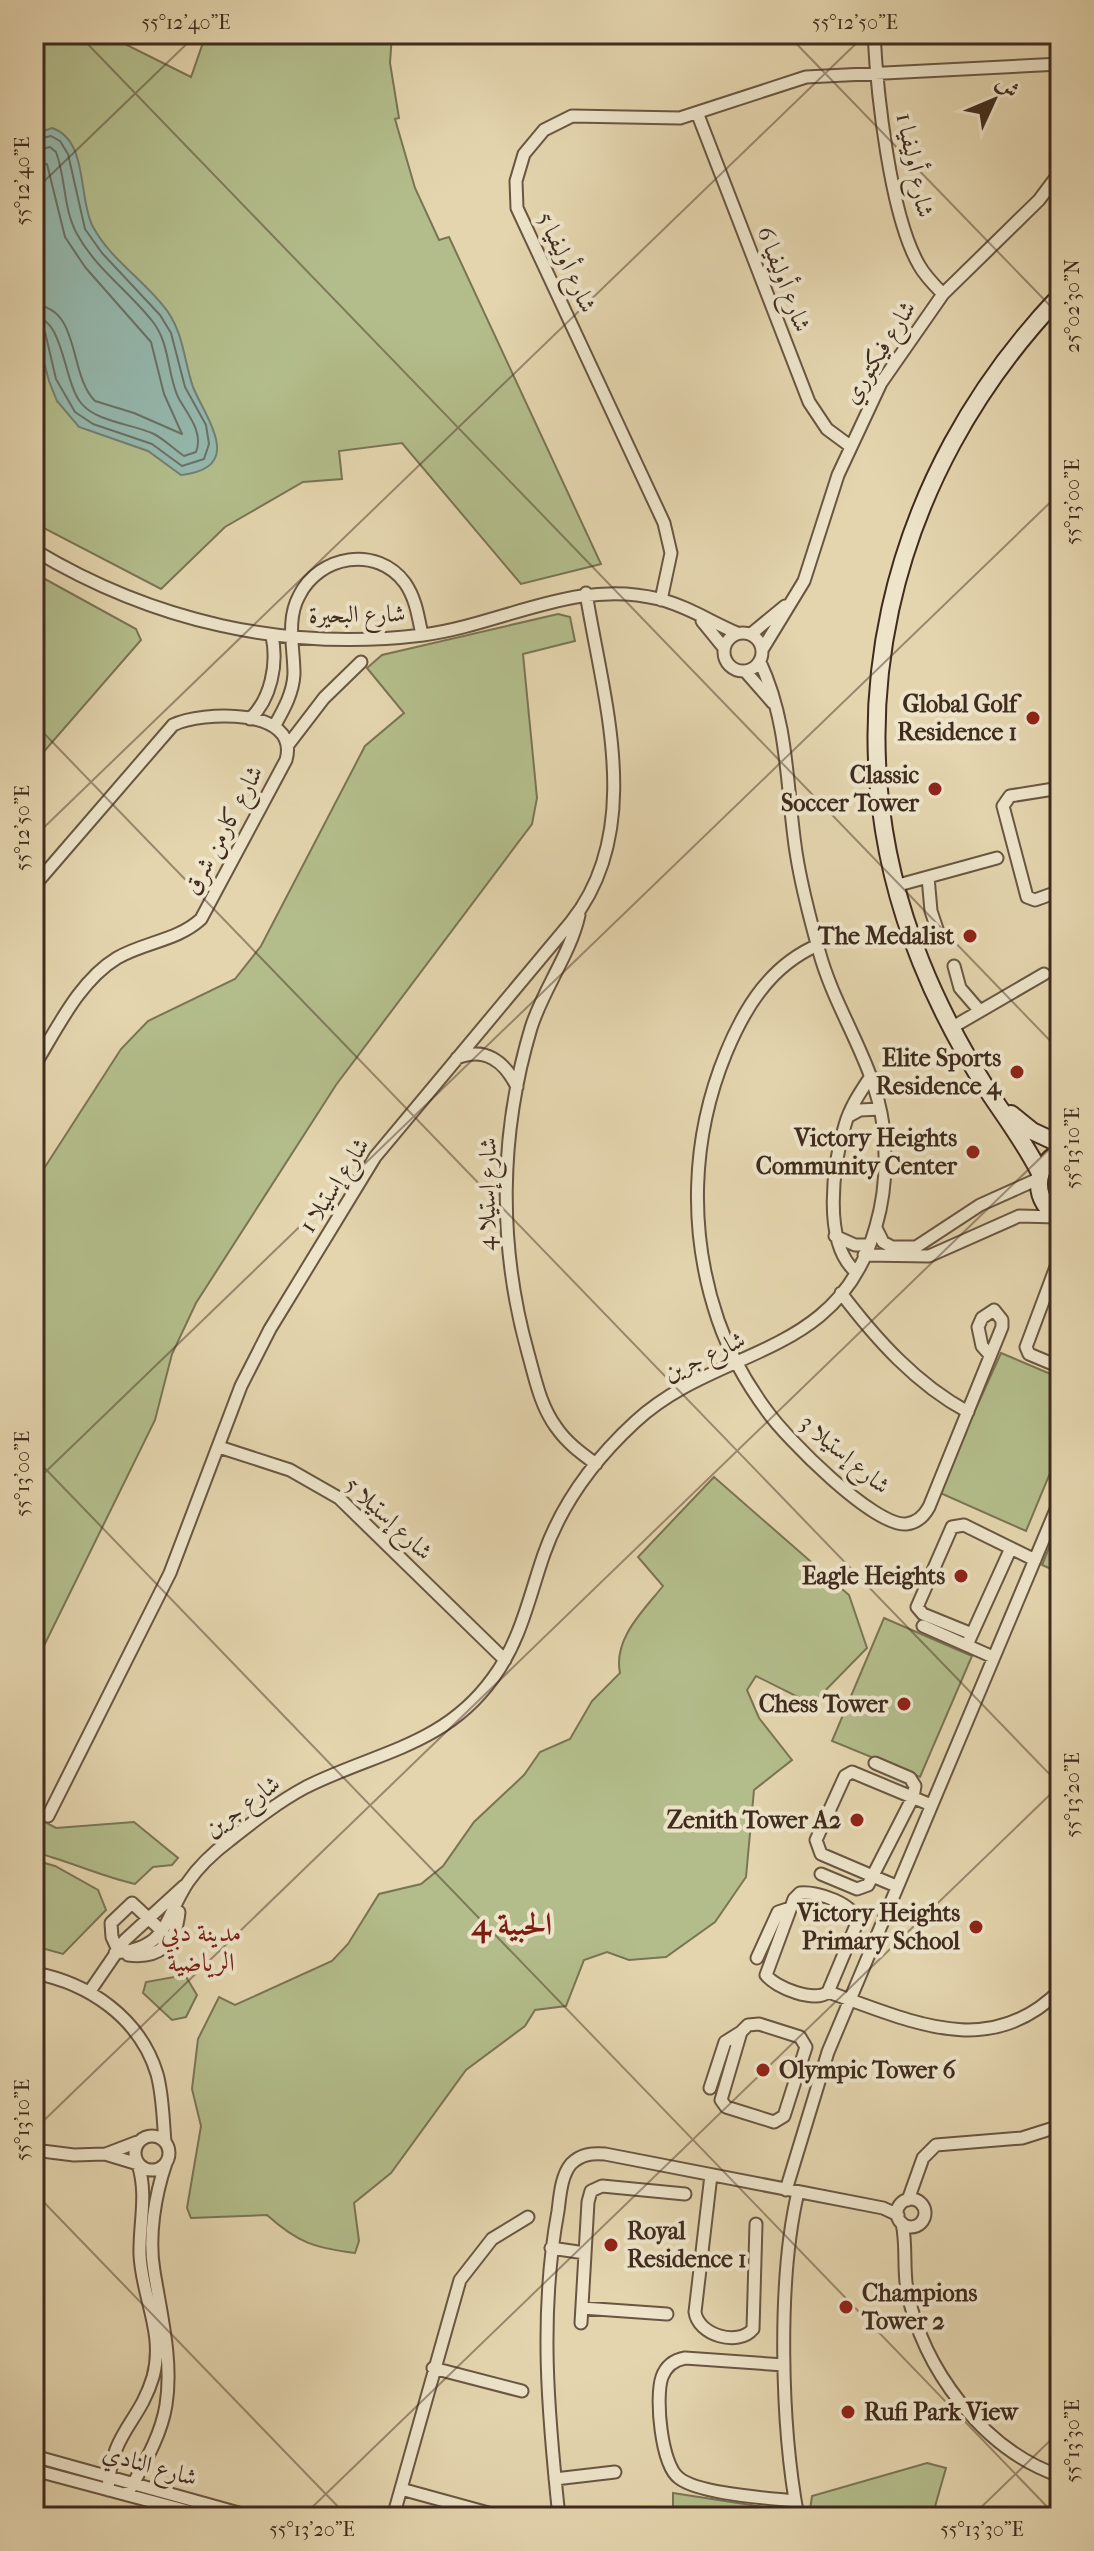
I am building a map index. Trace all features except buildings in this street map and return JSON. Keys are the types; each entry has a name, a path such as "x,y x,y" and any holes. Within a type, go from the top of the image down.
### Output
{"main road":[{"path":"1059,1217 1040,1197 1039,1176 951,1028 920,961 895,886 881,816 876,738 881,661 899,569 931,482 975,400 1002,362 1060,296"},
{"path":"990,1093 1032,1131 1060,1144"},
{"path":"1039,1176 1060,1152"}],"street":[{"name":"شارع أوليفيا 1","path":"874,34 876,73 887,146 907,236 919,266 943,294"},
{"name":"شارع أوليفيا 5","path":"661,600 671,553 664,523 526,233 517,208 516,181 524,154 533,141 544,130 572,116 653,119 698,115 795,79 1060,64"},
{"name":"شارع أوليفيا 6","path":"698,115 809,402 827,429 850,446"},
{"name":"شارع فيكتوري","path":"761,656 808,572 850,446 881,383 943,294 1039,200 1060,172"},
{"name":"شارع البحيرة","path":"34,550 81,577 154,608 272,636 346,639 422,635 586,593 611,591 661,600 737,633"},
{"path":"34,886 166,730 193,718 250,719 275,725 293,683 293,611 305,585 338,562 363,559 387,566 406,585 417,609 422,635"},
{"name":"شارع إستيلا 1","path":"48,1816 170,1573 255,1357 316,1252 375,1157 580,911 602,863 614,803 610,738 586,593"},
{"name":"شارع فيكتوري","path":"751,634 797,594"},
{"name":"شارع البحيرة","path":"690,610 724,648"},
{"path":"737,633 751,634 761,656 745,671 727,662 724,648 737,633"},
{"path":"250,719 266,699 275,661 272,636"},
{"name":"شارع جرين","path":"90,1991 116,1952 149,1917 188,1883 217,1850 271,1808 319,1782 432,1735 481,1694 505,1660 526,1617 557,1523 596,1464 632,1424 659,1402 696,1380 791,1338 841,1293 856,1272 876,1228 884,1175 880,1109 871,1076 818,945 797,859 786,743 761,656"},
{"path":"288,745 324,698 361,662"},
{"name":"شارع جرين","path":"745,671 778,710"},
{"name":"شارع كارمن شرق","path":"34,1066 78,997 102,969 134,950 184,932 201,919 286,760 288,745 275,725"},
{"path":"1060,788 1010,796 1003,806 1027,897 1035,900 1060,891"},
{"path":"895,886 997,858"},
{"path":"928,877 931,911 939,935"},
{"name":"شارع إستيلا 4","path":"580,911 575,930 536,1012 517,1087 509,1137 505,1209 507,1253 517,1313 546,1412 563,1437 596,1464"},
{"path":"738,1363 719,1321 706,1274 697,1210 701,1143 720,1069 753,1002 784,963 818,945"},
{"path":"954,966 960,988 979,1010"},
{"path":"951,1028 1044,974"},
{"path":"453,1060 475,1053 493,1057 508,1070 517,1087"},
{"path":"856,1272 842,1256 835,1236 838,1158 848,1116 871,1076"},
{"path":"848,1116 860,1110 880,1109"},
{"path":"876,1228 883,1242 909,1249 923,1243 947,1224 1039,1176"},
{"path":"835,1236 867,1250 929,1256 960,1245 997,1223 1019,1216 1059,1217"},
{"path":"947,1224 951,1236 960,1245"},
{"path":"1060,1256 1026,1347 1029,1354 1060,1367"},
{"path":"841,1293 902,1363 933,1390 968,1412"},
{"name":"شارع إستيلا 3","path":"738,1363 776,1423 814,1464 856,1498 901,1524 915,1522 926,1512 990,1355"},
{"name":"شارع إستيلا 5","path":"219,1447 290,1470 339,1498 505,1660"},
{"path":"798,2517 784,2365 792,2191 806,2120 828,2052 875,1934 1060,1500"},
{"path":"993,1657 923,1614 917,1607 949,1531 955,1525 964,1525 1035,1560"},
{"path":"969,1640 1011,1548"},
{"path":"923,1626 969,1640"},
{"path":"821,1874 857,1889 868,1885 913,1797 915,1786 910,1778 875,1763"},
{"path":"896,1886 821,1854 816,1848 845,1776 857,1772 931,1805"},
{"name":"شارع جرين","path":"163,1932 188,1883"},
{"path":"809,1892 853,1910 857,1916 856,1926 828,1992 819,1997 769,1980 766,1975 796,1895 809,1892"},
{"path":"116,1952 144,1957 163,1950 174,1934 180,1899"},
{"path":"132,1903 163,1932 145,1946 116,1952 111,1923 132,1903"},
{"path":"757,1958 778,1912 790,1908"},
{"path":"856,1926 875,1934"},
{"path":"34,1973 64,1979 90,1991 121,2017 145,2046 157,2073 165,2142 169,2152 159,2186 153,2243 165,2337 166,2404 157,2437 127,2495"},
{"path":"828,1992 930,2026 973,2032 1016,2022 1036,2011 1060,1990"},
{"path":"710,2088 725,2042 748,2025 759,2024 800,2037 805,2043 828,2052"},
{"path":"741,2032 721,2096 723,2104 770,2122 784,2116 805,2043"},
{"path":"108,2490 114,2448 148,2390 156,2357 154,2317 140,2257 144,2200 135,2154 161,2101"},
{"path":"784,2116 806,2120"},
{"path":"1060,2126 1022,2138 936,2145 923,2158 905,2209 905,2272 910,2301 920,2331 943,2376 973,2416 1006,2449 1060,2476"},
{"path":"105,2154 156,2136 165,2142"},
{"path":"34,2150 74,2155 105,2154 153,2170 166,2163"},
{"path":"559,2517 544,2341 551,2248 566,2172 586,2154 605,2154 883,2208 924,2209 924,2218 914,2227 906,2243"},
{"path":"711,2175 695,2312 697,2322 707,2333 743,2335 753,2329 756,2224"},
{"path":"581,2323 588,2196 596,2187 685,2194"},
{"path":"905,2209 914,2227"},
{"path":"393,2517 454,2296 468,2264 492,2239 528,2217"},
{"path":"551,2248 585,2253"},
{"path":"582,2308 667,2314"},
{"path":"784,2365 685,2358 672,2363 661,2381 664,2453 672,2471 688,2484 795,2501"},
{"path":"433,2368 522,2391"},
{"name":"شارع النادي","path":"34,2456 253,2517"},
{"name":"شارع النادي","path":"34,2470 210,2517"},
{"path":"555,2479 615,2472"},
{"path":"401,2489 503,2517"}],"green space":[{"path":"34,34 105,34 191,77 206,34 392,34 390,63 399,118 395,119 415,188 439,240 449,237 601,564 521,584 402,443 339,451 342,479 303,482 225,527 161,589 34,523"},
{"path":"602,34 689,34 645,42"},
{"path":"34,573 136,629 141,640 34,763"},
{"path":"558,614 570,617 575,641 523,654 537,798 532,824 336,1085 196,1303 172,1354 155,1420 34,1666 34,1184 121,1049 148,1021 235,979 261,946 365,746 404,713 367,668 382,655"},
{"path":"1001,1353 1060,1378 1060,1449 1026,1531 938,1492"},
{"path":"714,1477 849,1595 867,1648 812,1704 756,1676 747,1690 759,1718 792,1760 754,1790 746,1877 715,1922 666,1957 629,1960 607,1952 584,1960 566,2006 535,2010 525,2026 466,2070 391,2173 354,2203 359,2241 355,2253 308,2243 267,2215 191,2218 187,2208 201,2126 192,2089 198,2039 219,1997 235,2005 332,1961 348,1944 379,1894 421,1884 443,1866 474,1822 524,1775 540,1752 570,1739 592,1701 620,1673 619,1661 625,1637 663,1586 638,1557"},
{"path":"1060,1521 1060,1573 1042,1565"},
{"path":"884,1618 972,1656 920,1777 832,1741"},
{"path":"34,1816 56,1828 134,1822 178,1858 172,1865 153,1867 135,1884 122,1881 34,1852"},
{"path":"34,1860 55,1866 98,1890 106,1910 63,1954 34,1946"},
{"path":"185,1975 197,1995 186,2017 172,2020 143,1993 146,1982"},
{"path":"927,2463 946,2468 932,2517 809,2517 812,2496"},
{"path":"673,2493 764,2507 771,2517 673,2517"}],"water":[{"path":"52,128 63,134 77,156 92,225 108,249 168,312 181,339 193,387 216,440 217,453 212,463 201,471 181,475 148,451 79,427 57,401 34,325 34,134"}],"place":[{"name":"Global Golf Residence 1","path":"1033,718"},
{"name":"Classic Soccer Tower","path":"935,789"},
{"name":"The Medalist","path":"970,936"},
{"name":"Elite Sports Residence 4","path":"1017,1072"},
{"name":"Victory Heights Community Center","path":"973,1152"},
{"name":"Eagle Heights","path":"961,1576"},
{"name":"Chess Tower","path":"904,1704"},
{"name":"Zenith Tower A2","path":"857,1820"},
{"name":"Victory Heights Primary School","path":"976,1927"},
{"name":"Olympic Tower 6","path":"763,2070"},
{"name":"Royal Residence 1","path":"611,2245"},
{"name":"Champions Tower 2","path":"846,2307"},
{"name":"Rufi Park View","path":"848,2412"}],"district":[{"name":"الحبية 4","path":"512,1924"},
{"name":"مدينة دبي الرياضية","path":"201,1947"}]}
